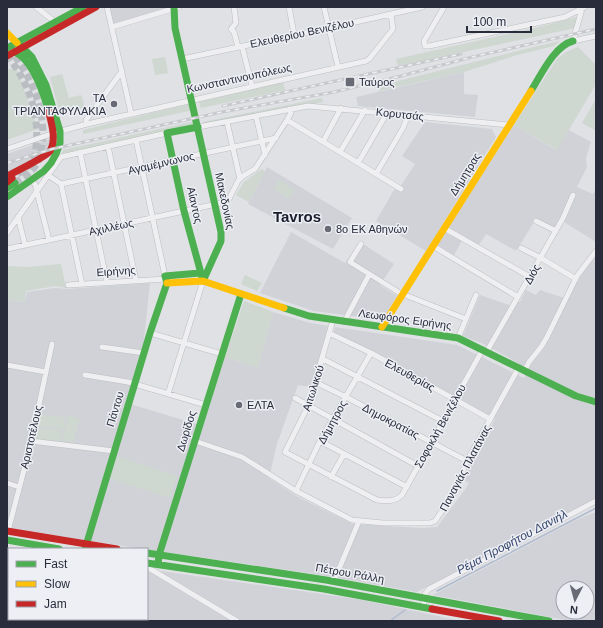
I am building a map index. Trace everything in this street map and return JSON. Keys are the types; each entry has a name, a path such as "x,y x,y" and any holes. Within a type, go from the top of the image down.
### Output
{"street":[{"path":"36,7 55,22"},
{"path":"7,56 15,52 20,45 55,22 84,7"},
{"path":"7,48 20,45 96,7"},
{"path":"107,7 131,113"},
{"path":"112,27 175,7"},
{"name":"Μακεδονίας","path":"168,394 203,281 221,240 221,230 175,28 175,7"},
{"path":"234,7 236,23 231,29 234,32 240,46 252,86"},
{"path":"289,7 294,34"},
{"path":"324,7 338,67"},
{"name":"Ελευθερίου Βενιζέλου","path":"182,58 329,28 422,7"},
{"path":"444,7 424,41 424,45 429,46 565,17 584,8"},
{"path":"584,8 573,40 596,36"},
{"name":"Κωνσταντινουπόλεως","path":"7,149 57,132 131,113 368,60 394,29 391,14"},
{"path":"7,33 33,60 46,85 57,132 58,147 48,169 7,197"},
{"name":"Δήμητρας","path":"382,327 555,54 566,43 573,40"},
{"path":"7,48 27,61 37,79 57,132 49,153 10,180 7,188"},
{"path":"87,124 86,120 122,71"},
{"name":"Κορυτσάς","path":"290,109 308,106 341,108 509,125"},
{"path":"323,142 341,108"},
{"path":"7,233 9,225 18,217 62,156 167,133 290,109 291,113 288,120 255,169 240,179 227,122"},
{"path":"340,152 365,110"},
{"path":"358,163 387,113"},
{"path":"376,174 403,128 408,115"},
{"path":"256,116 265,155"},
{"path":"288,120 402,189"},
{"name":"Αίαντος","path":"167,133 184,211 203,281"},
{"name":"Αγαμέμνωνος","path":"61,184 276,138"},
{"path":"136,140 166,279"},
{"path":"108,146 136,281"},
{"path":"80,152 107,283"},
{"path":"48,175 61,184 82,284"},
{"name":"Αχιλλέως","path":"7,249 215,205 228,201 240,179"},
{"path":"30,181 35,184 49,240"},
{"name":"Διός","path":"485,350 541,258 573,195"},
{"path":"18,217 25,245"},
{"path":"536,221 556,231"},
{"path":"444,228 530,277"},
{"path":"361,244 350,262 403,295 466,319"},
{"path":"433,246 518,297"},
{"path":"520,248 541,258 576,279"},
{"name":"Παναγιάς Πλατάνας","path":"359,521 426,524 435,521 453,494 467,461 490,419 522,369 541,347 576,279 593,259 596,250"},
{"name":"Ειρήνης","path":"68,285 166,279 200,273"},
{"path":"344,322 369,275"},
{"name":"Ειρήνης","path":"166,279 203,281"},
{"name":"Πάντου","path":"85,547 166,279"},
{"name":"Λεωφόρος Ειρήνης","path":"203,281 306,316 458,338 485,350 579,398 596,402"},
{"name":"Δωρίδος","path":"160,575 157,571 159,555 241,294"},
{"path":"458,338 476,295"},
{"name":"Αιτωλικού","path":"308,465 285,452 308,406 333,320"},
{"path":"150,333 222,354"},
{"name":"Ελευθερίας","path":"330,333 371,353 490,419"},
{"name":"Αριστοτέλους","path":"8,531 31,441 52,344"},
{"path":"102,347 144,352"},
{"name":"Σοφοκλή Βενιζέλου","path":"331,477 377,500 394,500 402,495 485,350"},
{"name":"Δήμητρος","path":"296,491 320,441 371,353"},
{"path":"322,358 443,421"},
{"path":"7,365 46,372"},
{"path":"85,375 122,381 206,405"},
{"name":"Δημοκρατίας","path":"315,382 467,461"},
{"path":"295,398 418,466"},
{"path":"31,441 114,451"},
{"path":"195,441 242,457 296,491 343,516 359,521 334,581"},
{"path":"320,441 407,487"},
{"path":"308,465 331,477 344,454"},
{"path":"7,483 19,487"},
{"path":"423,607 425,594 429,590 596,501"},
{"path":"8,531 85,547 101,548"},
{"path":"7,540 44,548"},
{"name":"Πέτρου Ράλλη","path":"148,553 334,581 549,621"},
{"name":"Πέτρου Ράλλη","path":"148,563 324,589 499,621"},
{"path":"148,568 237,621"}],"shaded area":[{"path":"106,7 186,7 111,28"},
{"path":"577,17 575,28 398,66 396,59 535,28"},
{"path":"560,41 554,46 517,55 464,72 379,91 378,86"},
{"path":"578,47 596,65 596,84 557,150 514,125 557,59 566,52"},
{"path":"165,57 168,73 155,75 152,59"},
{"path":"16,67 38,129 7,140 7,70"},
{"path":"464,72 464,94 478,95 475,117 358,106 356,97"},
{"path":"62,74 69,98 81,95 85,107 60,114 50,77"},
{"path":"283,82 285,90 201,108 199,102"},
{"path":"322,98 323,102 204,126 203,122"},
{"path":"596,99 596,131 582,123"},
{"path":"192,103 193,110 83,134 83,130"},
{"path":"196,121 197,127 62,154 63,150"},
{"path":"425,122 492,129 496,137 426,251 376,221 394,190 400,187 415,164 402,156"},
{"path":"514,125 556,150 569,130 591,142 586,158 587,167 577,187 593,194 596,188 596,242 564,222 557,235 534,222 516,251 486,234 479,245 464,237 454,255 437,245"},
{"path":"50,139 49,149 46,152 7,173 7,154"},
{"path":"267,167 352,218 333,249 248,204"},
{"path":"262,169 265,171 249,202 236,195 244,182"},
{"path":"279,180 295,190 289,199 273,189"},
{"path":"291,232 345,263 360,242 394,264 380,285 397,296 382,320 314,311 260,293"},
{"path":"596,255 596,499 417,592 321,575 148,550 148,548 137,548 83,540 7,527 7,300 25,302 27,292 55,288 67,289 150,283 143,349 127,403 203,426 225,357 258,368 273,312 310,323 329,326 312,387 298,385 277,444 269,478 298,497 353,524 423,528 437,527 464,491 469,483 464,480 472,461 495,419 334,333 335,327 457,345 524,378 533,361 545,347 557,323 553,320 543,340 523,366 486,345 463,336 480,295 515,307 518,302 520,302 526,290 536,295 540,290 567,299 579,278"},
{"path":"61,264 66,288 55,286 26,291 25,302 7,300 7,266 27,267"},
{"path":"245,275 262,283 257,291 241,284"},
{"path":"244,301 273,312 258,368 225,357"},
{"path":"39,415 65,417 64,429 38,426"},
{"path":"68,415 80,419 73,443 62,440"},
{"path":"36,427 62,430 61,441 35,439"},
{"path":"117,456 177,476 170,498 110,479"},
{"path":"596,512 596,621 566,620 595,620 595,580 555,580 555,618 433,595 578,519"},
{"path":"7,547 14,548 8,548 8,620 148,620 148,569 363,600 461,621 7,621"}],"waterway":[{"name":"Ρέμα Προφήτου Δανιήλ","path":"437,591 596,508"},
{"name":"Ρέμα Προφήτου Δανιήλ","path":"390,621 405,610"}],"tunnel":[{"path":"9,48 17,58 30,81 39,106 43,132 42,145 37,163 29,173 15,183"},
{"path":"7,55 21,75 26,86 34,109 37,134 35,153 32,161 12,178"}],"railway":[{"path":"7,163 52,149 222,112 334,92 472,57 596,29"},
{"path":"223,106 461,54"}],"traffic: fast":[{"path":"7,48 83,7"},
{"path":"174,7 175,28 221,232 221,241 203,281"},
{"path":"531,91 554,55 566,44 573,41"},
{"path":"7,197 44,171 51,163 60,143 60,131 46,85 32,57 19,44"},
{"path":"15,52 21,56 32,69 48,109"},
{"path":"198,127 167,133 184,211 202,277"},
{"path":"7,188 15,183"},
{"path":"85,548 150,333 167,283 165,276 200,273"},
{"path":"158,564 159,555 241,294"},
{"path":"284,308 309,316 458,338 576,396 596,402"},
{"path":"7,540 53,548"},
{"path":"148,553 326,580 549,621"},
{"path":"148,563 324,589 432,609"}],"traffic: slow":[{"path":"7,33 17,43"},
{"path":"382,327 531,91"},
{"path":"167,283 203,281 284,308"}],"traffic: jam":[{"path":"7,56 96,7"},
{"path":"7,176 37,160 50,151 53,136 48,109"},
{"path":"7,182 12,178"},
{"path":"7,531 111,548"},
{"path":"432,609 499,621"}],"place":[{"name":"Ταύρος","path":"350,82"},
{"name":"ΤΑ ΤΡΙΑΝΤΑΦΥΛΑΚΙΑ","path":"114,104"},
{"name":"8ο ΕΚ Αθηνών","path":"328,229"},
{"name":"ΕΛΤΑ","path":"239,405"}],"district":[{"name":"Tavros","path":"297,216"}]}
